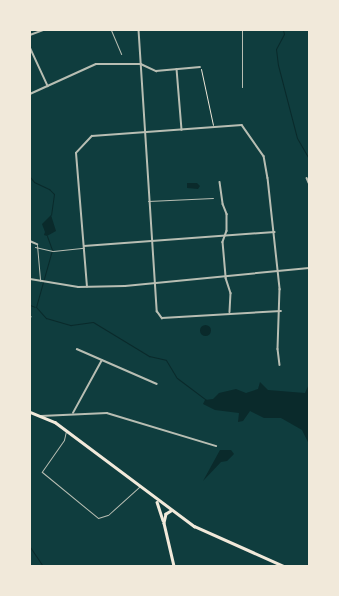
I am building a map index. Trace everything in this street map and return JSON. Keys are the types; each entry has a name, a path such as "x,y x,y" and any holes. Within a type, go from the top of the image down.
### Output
{"main road":[{"path":"30,412 41,416 66,431 172,511 221,540 284,566"},
{"path":"156,500 164,523 174,566"},
{"path":"164,523 166,514 172,511"}],"street":[{"path":"30,36 44,30"},
{"path":"111,30 121,54"},
{"path":"139,30 150,241 157,311 162,318 230,312 281,311"},
{"path":"242,30 242,87"},
{"path":"30,47 48,86"},
{"path":"30,94 96,64 141,64 156,71 200,66"},
{"path":"177,69 182,130"},
{"path":"87,287 76,153 92,136 242,125 264,156 274,232 281,311 278,349 280,365"},
{"path":"308,178 309,183"},
{"path":"220,182 223,204 227,214 223,242 226,278 231,293 230,312"},
{"path":"148,201 213,198"},
{"path":"35,247 53,251 150,241 274,232"},
{"path":"30,241 37,244 35,247 40,281"},
{"path":"30,278 40,281 87,287 154,284 226,278 278,273 309,268"},
{"path":"77,349 102,360 122,366 156,384"},
{"path":"73,413 102,360"},
{"path":"41,416 73,413 107,413 216,446"},
{"path":"66,431 64,440 42,472 98,518 113,511 139,487"}],"path":[{"path":"200,66 214,127"}],"water":[{"path":"187,183 197,183 200,186 198,189 187,188"},
{"path":"51,215 56,231 47,236 44,235 45,232 42,224"},
{"path":"205,324 209,326 211,330 209,334 205,336 201,334 199,330 201,326"},
{"path":"260,382 268,390 305,393 309,384 309,444 302,430 281,418 264,418 250,411 243,421 238,422 239,413 215,410 203,404 205,400 213,399 219,393 236,389 246,393 258,389"},
{"path":"220,450 231,450 234,454 227,461 221,462 203,481"}],"waterway":[{"path":"283,30 284,34 276,49 278,65 297,138 309,159"},
{"path":"30,177 34,182 49,189 54,194 51,215"},
{"path":"47,236 52,250 36,307 46,318 71,325 93,322 149,356 166,360 177,378 206,400"},
{"path":"30,305 35,307"},
{"path":"30,547 43,566"}]}
